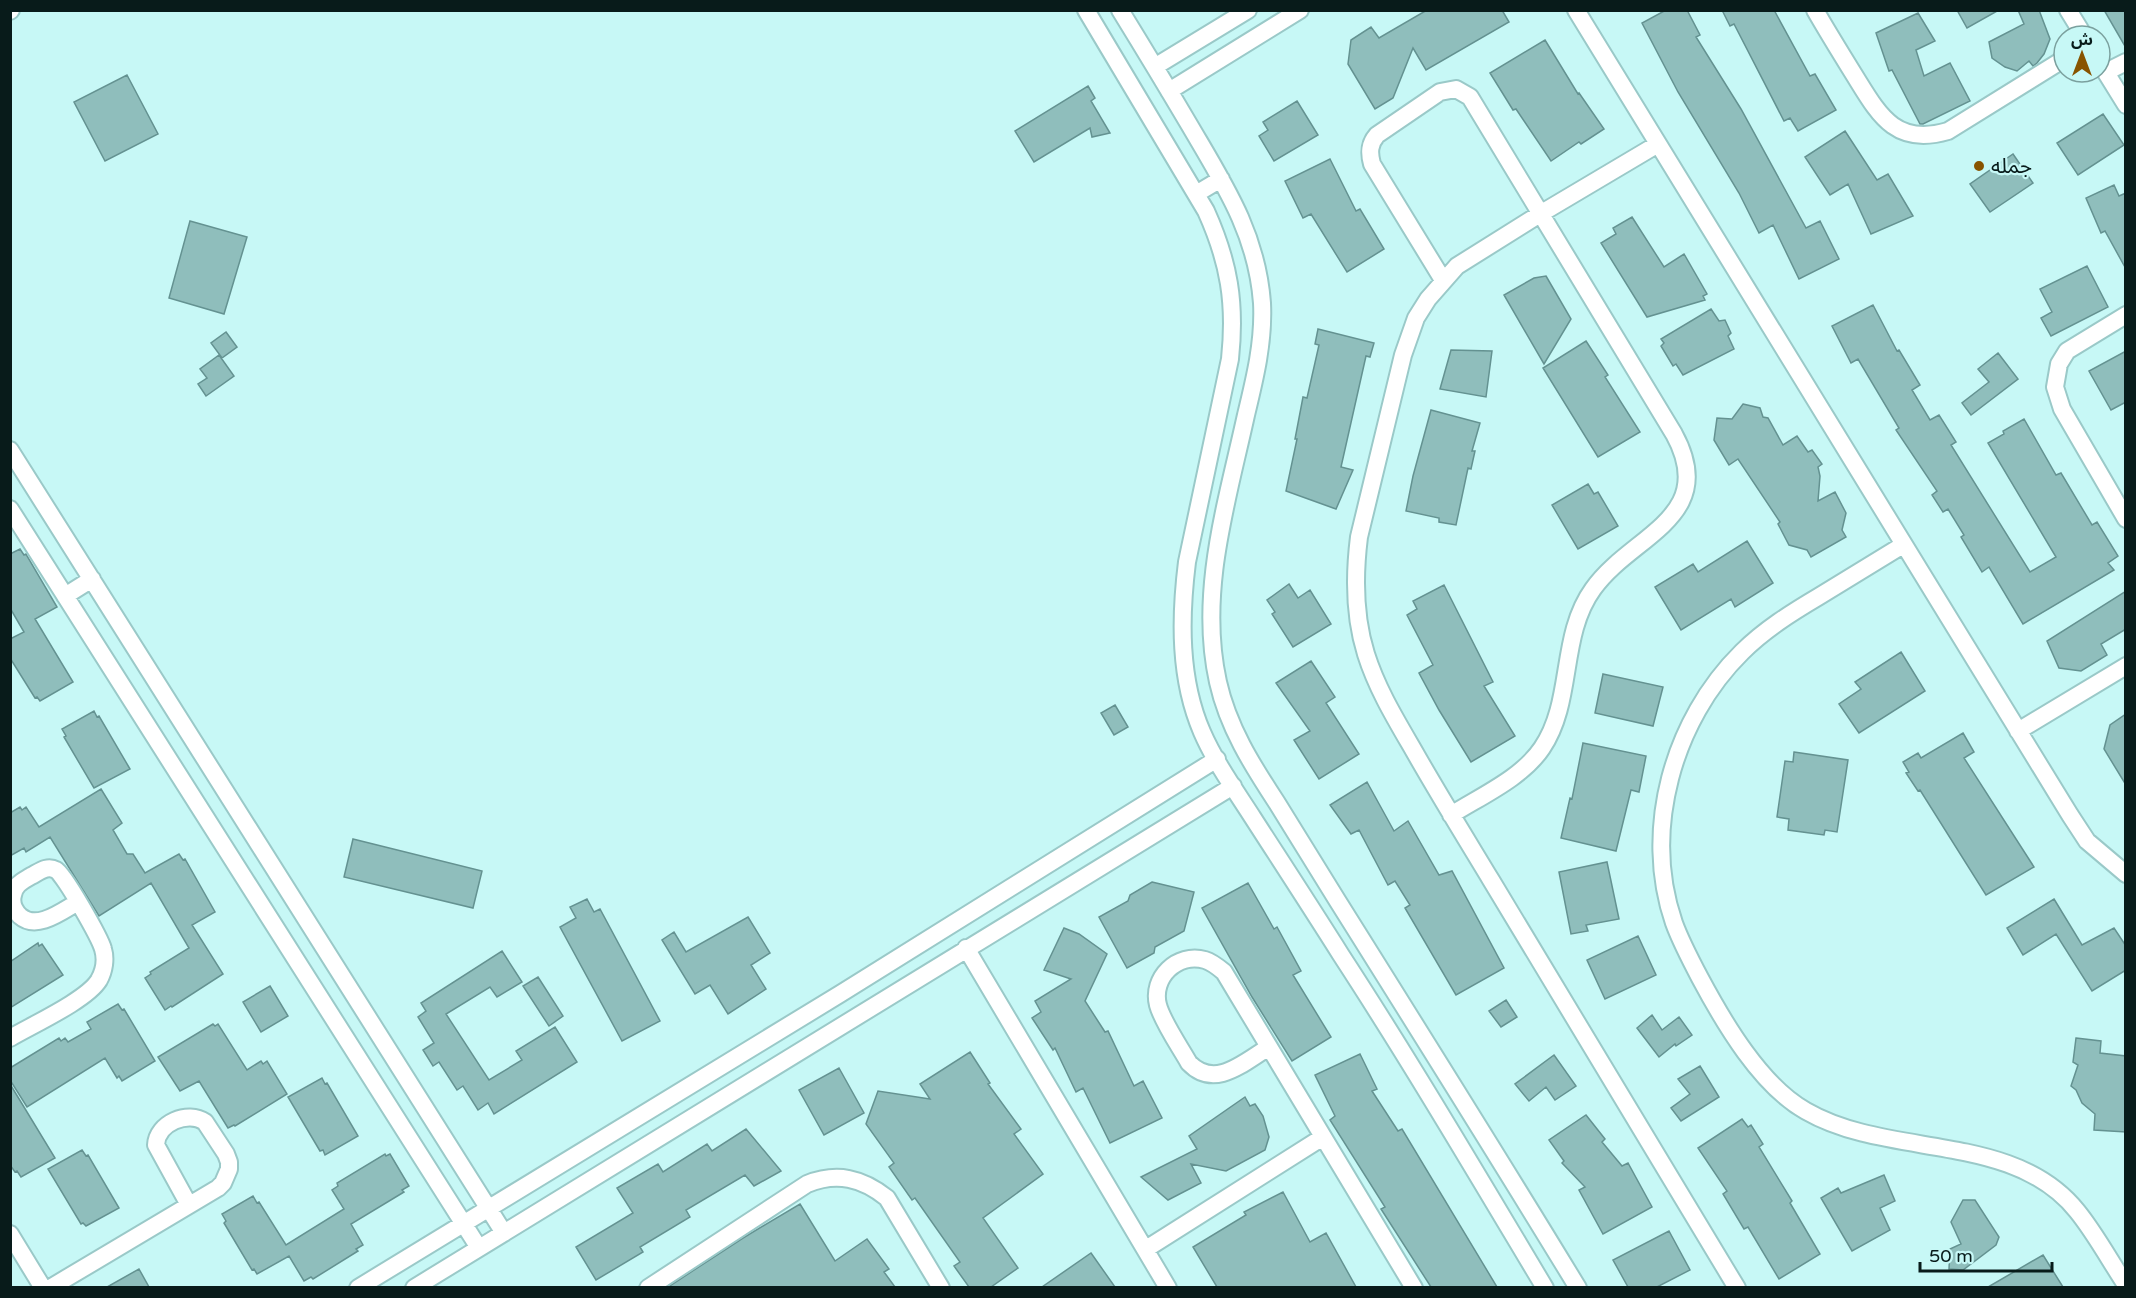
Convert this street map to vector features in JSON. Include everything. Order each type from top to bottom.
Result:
[{"type":"street","points":[[1086,10],[1196,194],[1218,239],[1227,268],[1233,318],[1230,359],[1187,562],[1183,596],[1182,631],[1185,665],[1191,699],[1202,732],[1233,786],[1385,1023],[1545,1287]]},
{"type":"street","points":[[1120,10],[1156,66],[1221,178],[1243,222],[1259,277],[1262,305],[1259,360],[1213,576],[1212,635],[1217,681],[1227,716],[1242,747],[1578,1287]]},
{"type":"street","points":[[1156,66],[1248,10]]},
{"type":"street","points":[[1169,91],[1300,10]]},
{"type":"street","points":[[1815,10],[1878,114],[1899,129],[1911,134],[1936,135],[1948,131],[2052,66]]},
{"type":"street","points":[[2068,10],[2077,24]]},
{"type":"street","points":[[1577,11],[1903,545],[2087,841],[2126,874]]},
{"type":"street","points":[[2112,82],[2126,105]]},
{"type":"street","points":[[1443,280],[1372,164],[1370,149],[1371,141],[1377,135],[1440,92],[1456,89],[1470,97],[1684,452],[1687,467],[1687,483],[1676,512],[1665,524],[1605,574],[1583,605],[1576,623],[1553,729],[1542,749],[1527,766],[1451,814]]},
{"type":"street","points":[[1658,144],[1457,266],[1428,299],[1416,318],[1403,355],[1359,537],[1355,564],[1355,594],[1366,654],[1376,682],[1451,814],[1737,1287]]},
{"type":"street","points":[[1196,194],[1221,178]]},
{"type":"street","points":[[2126,315],[2067,351],[2057,371],[2055,387],[2062,409],[2126,519]]},
{"type":"street","points":[[10,450],[504,1233]]},
{"type":"street","points":[[10,509],[479,1248]]},
{"type":"street","points":[[1903,545],[1766,631],[1734,660],[1699,706],[1683,738],[1672,771],[1665,805],[1662,844],[1665,883],[1674,922],[1687,954],[1730,1028],[1777,1089],[1804,1110],[1836,1126],[1869,1136],[1983,1156],[2018,1167],[2050,1185],[2076,1209],[2126,1285]]},
{"type":"street","points":[[65,596],[92,579]]},
{"type":"street","points":[[2018,731],[2126,666]]},
{"type":"street","points":[[358,1287],[840,994],[1217,759]]},
{"type":"street","points":[[414,1287],[1233,786]]},
{"type":"street","points":[[10,1038],[86,994],[99,979],[104,960],[103,949],[78,902]]},
{"type":"street","points":[[1334,944],[1356,930]]},
{"type":"street","points":[[966,948],[1168,1287]]},
{"type":"street","points":[[1269,1047],[1225,1074],[1209,1075],[1194,1069],[1158,1007],[1158,984],[1164,974],[1172,965],[1193,958],[1215,964],[1224,972],[1414,1287]]},
{"type":"street","points":[[50,1287],[218,1188],[223,1183],[229,1169],[226,1154],[205,1122],[200,1118],[188,1116],[164,1128],[156,1139],[156,1145],[189,1205]]},
{"type":"street","points":[[1146,1249],[1323,1137]]},
{"type":"street","points":[[648,1287],[807,1184],[832,1177],[861,1181],[875,1188],[887,1198],[941,1287]]},
{"type":"street","points":[[10,1234],[43,1287]]},
{"type":"building","points":[[1427,10],[1502,10],[1509,22],[1426,70],[1413,48],[1393,98],[1375,109],[1348,64],[1351,40],[1371,27],[1379,38]]},
{"type":"building","points":[[1666,10],[1687,10],[1700,35],[1696,37],[1741,109],[1806,228],[1820,221],[1839,259],[1799,279],[1773,225],[1759,233],[1739,193],[1678,92],[1642,23]]},
{"type":"building","points":[[1722,10],[1774,10],[1810,76],[1815,74],[1836,110],[1798,131],[1790,118],[1784,121],[1734,24],[1730,26]]},
{"type":"building","points":[[1957,10],[1999,10],[1967,28]]},
{"type":"building","points":[[2018,10],[2039,10],[2050,39],[2044,54],[2037,63],[2033,66],[2029,61],[2017,71],[2005,67],[1992,58],[1989,42],[2024,24]]},
{"type":"building","points":[[2104,10],[2126,10],[2126,48]]},
{"type":"building","points":[[1918,13],[1935,41],[1916,50],[1924,76],[1950,63],[1970,101],[1923,124],[1920,124],[1892,70],[1889,71],[1876,33]]},
{"type":"building","points":[[1545,40],[1578,94],[1604,129],[1551,161],[1516,109],[1513,110],[1490,73]]},
{"type":"building","points":[[127,75],[158,134],[105,161],[74,102]]},
{"type":"building","points":[[1088,86],[1095,98],[1091,101],[1110,133],[1092,137],[1090,128],[1034,162],[1015,131]]},
{"type":"building","points":[[1297,101],[1318,135],[1274,161],[1259,136],[1268,130],[1263,122]]},
{"type":"building","points":[[2103,114],[2124,145],[2078,175],[2057,143]]},
{"type":"building","points":[[1845,131],[1877,180],[1888,174],[1913,216],[1871,234],[1848,184],[1830,195],[1805,157]]},
{"type":"building","points":[[2013,154],[2033,183],[1990,212],[1970,184]]},
{"type":"building","points":[[1330,159],[1356,211],[1360,209],[1384,249],[1347,272],[1311,214],[1303,218],[1285,181]]},
{"type":"building","points":[[2114,185],[2119,196],[2126,193],[2126,269],[2105,231],[2101,233],[2086,198]]},
{"type":"building","points":[[1632,217],[1664,267],[1684,254],[1707,294],[1703,296],[1705,300],[1647,317],[1601,243],[1616,234],[1613,228]]},
{"type":"building","points":[[190,221],[247,237],[224,314],[169,298]]},
{"type":"building","points":[[2087,266],[2108,307],[2051,336],[2041,318],[2052,312],[2040,289]]},
{"type":"building","points":[[1546,276],[1571,319],[1544,364],[1504,295],[1534,278]]},
{"type":"building","points":[[1873,305],[1897,351],[1899,350],[1920,385],[1912,390],[1930,420],[1939,415],[1956,442],[1951,445],[2030,572],[2056,557],[1988,443],[2024,419],[2056,475],[2061,473],[2092,525],[2097,522],[2118,556],[2108,563],[2114,570],[2023,624],[1989,567],[1982,572],[1961,537],[1964,535],[1948,509],[1943,512],[1932,495],[1937,491],[1896,430],[1899,428],[1858,359],[1851,363],[1832,326]]},
{"type":"building","points":[[1711,309],[1719,321],[1725,320],[1731,333],[1728,336],[1734,349],[1683,375],[1676,364],[1673,366],[1661,346],[1664,343],[1661,339]]},
{"type":"building","points":[[1318,329],[1374,343],[1370,357],[1366,356],[1341,467],[1353,470],[1336,509],[1286,491],[1303,397],[1307,398],[1319,345],[1315,344]]},
{"type":"building","points":[[226,332],[237,347],[222,358],[211,343]]},
{"type":"building","points":[[1586,341],[1608,375],[1605,377],[1640,432],[1598,457],[1543,368]]},
{"type":"building","points":[[1451,350],[1492,351],[1486,397],[1440,389]]},
{"type":"building","points":[[2126,351],[2126,402],[2111,410],[2089,371]]},
{"type":"building","points":[[1998,353],[2018,379],[1971,415],[1962,403],[1989,382],[1978,369]]},
{"type":"building","points":[[219,355],[234,376],[206,396],[198,384],[207,378],[200,369]]},
{"type":"building","points":[[1743,404],[1760,408],[1763,417],[1768,418],[1783,445],[1797,436],[1808,452],[1812,450],[1822,464],[1818,467],[1820,476],[1818,501],[1835,492],[1846,513],[1842,530],[1846,537],[1811,557],[1807,550],[1789,545],[1778,524],[1780,522],[1738,459],[1729,465],[1714,440],[1717,418],[1732,419]]},
{"type":"building","points":[[1431,410],[1480,423],[1456,525],[1439,522],[1439,518],[1406,511]]},
{"type":"building","points":[[1588,484],[1594,494],[1598,492],[1618,526],[1578,549],[1552,505]]},
{"type":"building","points":[[1747,541],[1773,583],[1735,607],[1731,599],[1681,630],[1655,587],[1693,564],[1698,572]]},
{"type":"building","points":[[20,549],[24,555],[26,554],[57,607],[35,619],[73,682],[40,701],[37,697],[35,698],[10,658],[10,639],[24,632],[10,608],[10,554]]},
{"type":"building","points":[[1289,584],[1298,598],[1310,590],[1331,624],[1293,647],[1272,614],[1275,612],[1267,600]]},
{"type":"building","points":[[1444,585],[1493,682],[1484,686],[1515,736],[1471,762],[1419,673],[1433,665],[1407,615],[1417,609],[1413,601]]},
{"type":"building","points":[[2126,591],[2126,629],[2101,644],[2107,655],[2081,671],[2059,668],[2047,641]]},
{"type":"building","points":[[1901,652],[1925,691],[1859,733],[1839,704],[1861,689],[1855,682]]},
{"type":"building","points":[[1311,661],[1335,697],[1326,703],[1359,754],[1319,779],[1294,740],[1310,731],[1276,683]]},
{"type":"building","points":[[1603,674],[1663,687],[1653,726],[1595,713]]},
{"type":"building","points":[[1115,705],[1128,727],[1114,735],[1101,713]]},
{"type":"building","points":[[94,711],[130,769],[94,788],[64,737],[66,736],[62,729]]},
{"type":"building","points":[[2126,714],[2126,785],[2104,749],[2110,725]]},
{"type":"building","points":[[1963,733],[1974,752],[1964,758],[2034,867],[1986,895],[1920,790],[1918,791],[1906,773],[1909,772],[1903,762],[1918,753],[1921,758]]},
{"type":"building","points":[[1583,743],[1646,756],[1639,792],[1631,790],[1616,851],[1561,838],[1570,798],[1572,799]]},
{"type":"building","points":[[1794,752],[1848,760],[1837,832],[1825,830],[1824,835],[1788,830],[1789,819],[1777,817],[1785,761],[1793,762]]},
{"type":"building","points":[[1367,782],[1394,831],[1408,821],[1439,875],[1452,871],[1504,968],[1456,995],[1405,908],[1410,905],[1395,881],[1388,885],[1359,830],[1351,834],[1330,805]]},
{"type":"building","points":[[101,789],[122,823],[113,830],[127,854],[133,854],[145,873],[179,854],[183,860],[185,859],[215,912],[192,925],[223,974],[165,1010],[145,978],[151,974],[150,972],[189,948],[151,883],[99,916],[50,837],[26,852],[24,848],[10,856],[10,813],[20,807],[22,810],[26,807],[39,827]]},
{"type":"building","points":[[353,839],[482,871],[473,908],[344,877]]},
{"type":"building","points":[[1607,862],[1619,919],[1586,925],[1588,931],[1571,934],[1559,872]]},
{"type":"building","points":[[1152,882],[1194,892],[1184,931],[1155,947],[1154,953],[1127,968],[1099,917],[1128,901],[1130,895]]},
{"type":"building","points":[[1248,883],[1274,929],[1277,927],[1301,971],[1293,975],[1331,1037],[1292,1061],[1252,997],[1202,908]]},
{"type":"building","points":[[587,899],[594,912],[600,909],[660,1021],[622,1041],[560,927],[576,918],[570,907]]},
{"type":"building","points":[[2054,899],[2082,945],[2114,928],[2126,946],[2126,970],[2092,991],[2056,934],[2023,955],[2007,928]]},
{"type":"building","points":[[748,917],[770,953],[751,965],[766,989],[728,1014],[710,985],[695,994],[662,940],[674,932],[686,952]]},
{"type":"building","points":[[1064,928],[1079,934],[1107,954],[1085,1001],[1105,1032],[1108,1031],[1134,1086],[1143,1081],[1162,1118],[1110,1143],[1083,1088],[1076,1092],[1055,1048],[1053,1050],[1032,1018],[1041,1012],[1035,1001],[1071,979],[1044,970]]},
{"type":"building","points":[[1638,936],[1656,975],[1605,999],[1587,960]]},
{"type":"building","points":[[38,943],[39,946],[42,944],[63,975],[10,1008],[10,962]]},
{"type":"building","points":[[502,951],[522,982],[497,997],[490,987],[446,1014],[489,1080],[522,1060],[516,1051],[555,1027],[577,1062],[494,1114],[488,1103],[478,1110],[463,1086],[457,1090],[439,1062],[433,1066],[423,1050],[434,1043],[418,1017],[426,1011],[421,1003]]},
{"type":"building","points":[[538,977],[563,1016],[549,1026],[523,986]]},
{"type":"building","points":[[270,986],[288,1016],[261,1032],[243,1002]]},
{"type":"building","points":[[1506,1000],[1517,1017],[1501,1027],[1489,1011]]},
{"type":"building","points":[[118,1004],[122,1010],[124,1009],[155,1061],[122,1081],[119,1076],[117,1078],[105,1058],[27,1107],[10,1080],[10,1068],[59,1038],[61,1041],[65,1038],[68,1042],[91,1029],[87,1022]]},
{"type":"building","points":[[1652,1015],[1662,1030],[1679,1017],[1692,1035],[1676,1046],[1675,1044],[1659,1057],[1637,1028]]},
{"type":"building","points":[[213,1024],[215,1026],[218,1024],[247,1070],[261,1061],[263,1064],[267,1061],[287,1094],[228,1128],[199,1081],[180,1091],[158,1057]]},
{"type":"building","points":[[2076,1038],[2101,1041],[2100,1053],[2126,1056],[2126,1132],[2094,1130],[2095,1114],[2082,1103],[2076,1090],[2071,1086],[2078,1065],[2073,1062]]},
{"type":"building","points":[[970,1052],[990,1083],[988,1084],[1021,1129],[1014,1134],[1043,1174],[983,1218],[1018,1268],[991,1287],[969,1287],[954,1266],[960,1262],[915,1198],[912,1200],[889,1167],[894,1163],[866,1124],[878,1091],[930,1099],[920,1084]]},
{"type":"building","points":[[1360,1054],[1377,1089],[1372,1091],[1398,1131],[1402,1129],[1497,1287],[1431,1287],[1381,1209],[1385,1207],[1330,1120],[1335,1116],[1315,1075]]},
{"type":"building","points":[[1554,1055],[1576,1086],[1555,1100],[1546,1087],[1529,1101],[1515,1084]]},
{"type":"building","points":[[1700,1066],[1719,1097],[1681,1121],[1671,1108],[1690,1094],[1678,1079]]},
{"type":"building","points":[[839,1068],[864,1113],[824,1135],[799,1090]]},
{"type":"building","points":[[322,1078],[358,1136],[325,1155],[323,1150],[320,1151],[288,1097]]},
{"type":"building","points":[[10,1084],[55,1158],[21,1177],[10,1165]]},
{"type":"building","points":[[1245,1097],[1250,1106],[1255,1104],[1263,1116],[1269,1137],[1265,1150],[1226,1171],[1191,1164],[1201,1183],[1168,1200],[1141,1177],[1197,1149],[1189,1136]]},
{"type":"building","points":[[1586,1115],[1605,1139],[1602,1142],[1622,1166],[1628,1163],[1652,1207],[1603,1234],[1579,1190],[1585,1187],[1562,1163],[1564,1161],[1549,1140]]},
{"type":"building","points":[[1742,1119],[1748,1127],[1751,1125],[1763,1144],[1759,1147],[1792,1201],[1790,1203],[1820,1254],[1779,1279],[1748,1227],[1744,1229],[1723,1194],[1727,1191],[1698,1148]]},
{"type":"building","points":[[746,1129],[781,1171],[754,1186],[745,1175],[686,1210],[690,1217],[640,1247],[643,1252],[596,1280],[576,1247],[633,1213],[617,1188],[658,1164],[663,1172],[707,1144],[712,1151]]},
{"type":"building","points":[[82,1150],[86,1156],[88,1155],[119,1208],[86,1226],[81,1224],[48,1169]]},
{"type":"building","points":[[385,1154],[386,1156],[390,1154],[409,1186],[402,1190],[404,1192],[351,1224],[363,1245],[356,1249],[358,1251],[313,1279],[311,1277],[304,1281],[289,1256],[257,1274],[254,1269],[252,1270],[224,1223],[226,1221],[222,1214],[253,1196],[286,1245],[344,1209],[332,1190],[338,1186],[337,1183]]},
{"type":"building","points":[[1884,1175],[1895,1201],[1880,1208],[1890,1230],[1852,1251],[1821,1198],[1838,1188],[1841,1193]]},
{"type":"building","points":[[1283,1192],[1310,1242],[1326,1233],[1356,1287],[1217,1287],[1193,1247],[1246,1215],[1244,1212]]},
{"type":"building","points":[[1963,1200],[1975,1200],[1999,1237],[1996,1245],[1963,1270],[1949,1269],[1950,1249],[1961,1244],[1951,1222]]},
{"type":"building","points":[[800,1204],[835,1261],[867,1239],[889,1269],[884,1272],[895,1287],[668,1287],[743,1238]]},
{"type":"building","points":[[1669,1231],[1690,1270],[1657,1287],[1628,1287],[1613,1260]]},
{"type":"building","points":[[1091,1253],[1115,1287],[1042,1287]]},
{"type":"building","points":[[2043,1255],[2063,1287],[1988,1287]]},
{"type":"building","points":[[139,1269],[149,1287],[107,1287]]},
{"type":"place","name":"جمله","points":[[1979,166]]}]
